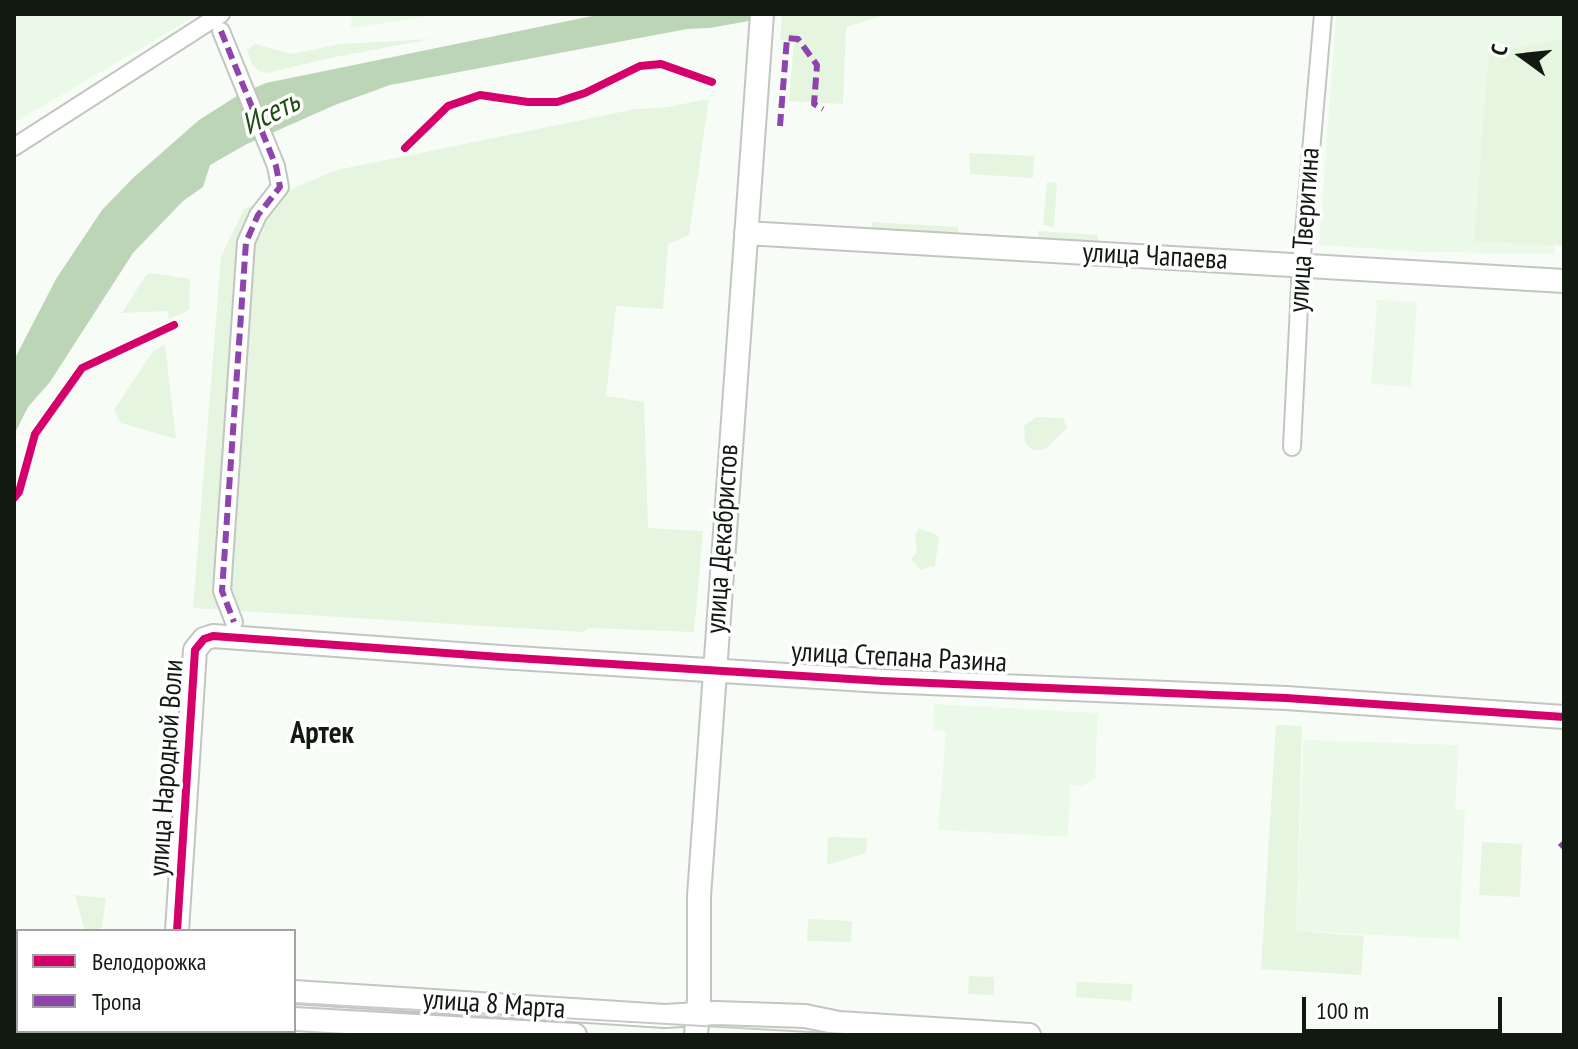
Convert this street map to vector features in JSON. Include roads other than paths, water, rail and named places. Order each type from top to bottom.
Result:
[{"type":"street","name":"улица Декабристов","points":[[697,1024],[699,896],[762,14]]},
{"type":"street","name":"улица Тверитина","points":[[1292,447],[1301,266],[1323,14]]},
{"type":"street","points":[[14,147],[219,21],[276,166],[280,187],[258,215],[246,242],[222,591],[233,630]]},
{"type":"street","name":"улица Чапаева","points":[[746,233],[1564,281]]},
{"type":"street","name":"улица Степана Разина","points":[[233,630],[714,670],[1286,698],[1564,717]]},
{"type":"street","name":"улица Народной Воли","points":[[177,929],[195,650],[204,639],[233,630]]},
{"type":"street","name":"улица 8 Марта","points":[[296,992],[665,1016],[697,1024],[805,1016],[839,1023],[1029,1035]]},
{"type":"street","name":"улица 8 Марта","points":[[296,1019],[575,1035]]},
{"type":"water","name":"Исеть","points":[[602,14],[788,14],[687,29],[390,85],[335,105],[247,144],[210,165],[203,187],[183,201],[133,253],[50,382],[28,407],[14,435],[14,360],[56,279],[102,210],[199,120],[240,94],[266,83]]},
{"type":"tram line","points":[[296,1003],[863,1035]]},
{"type":"district","name":"Артек","points":[[322,734]]}]
